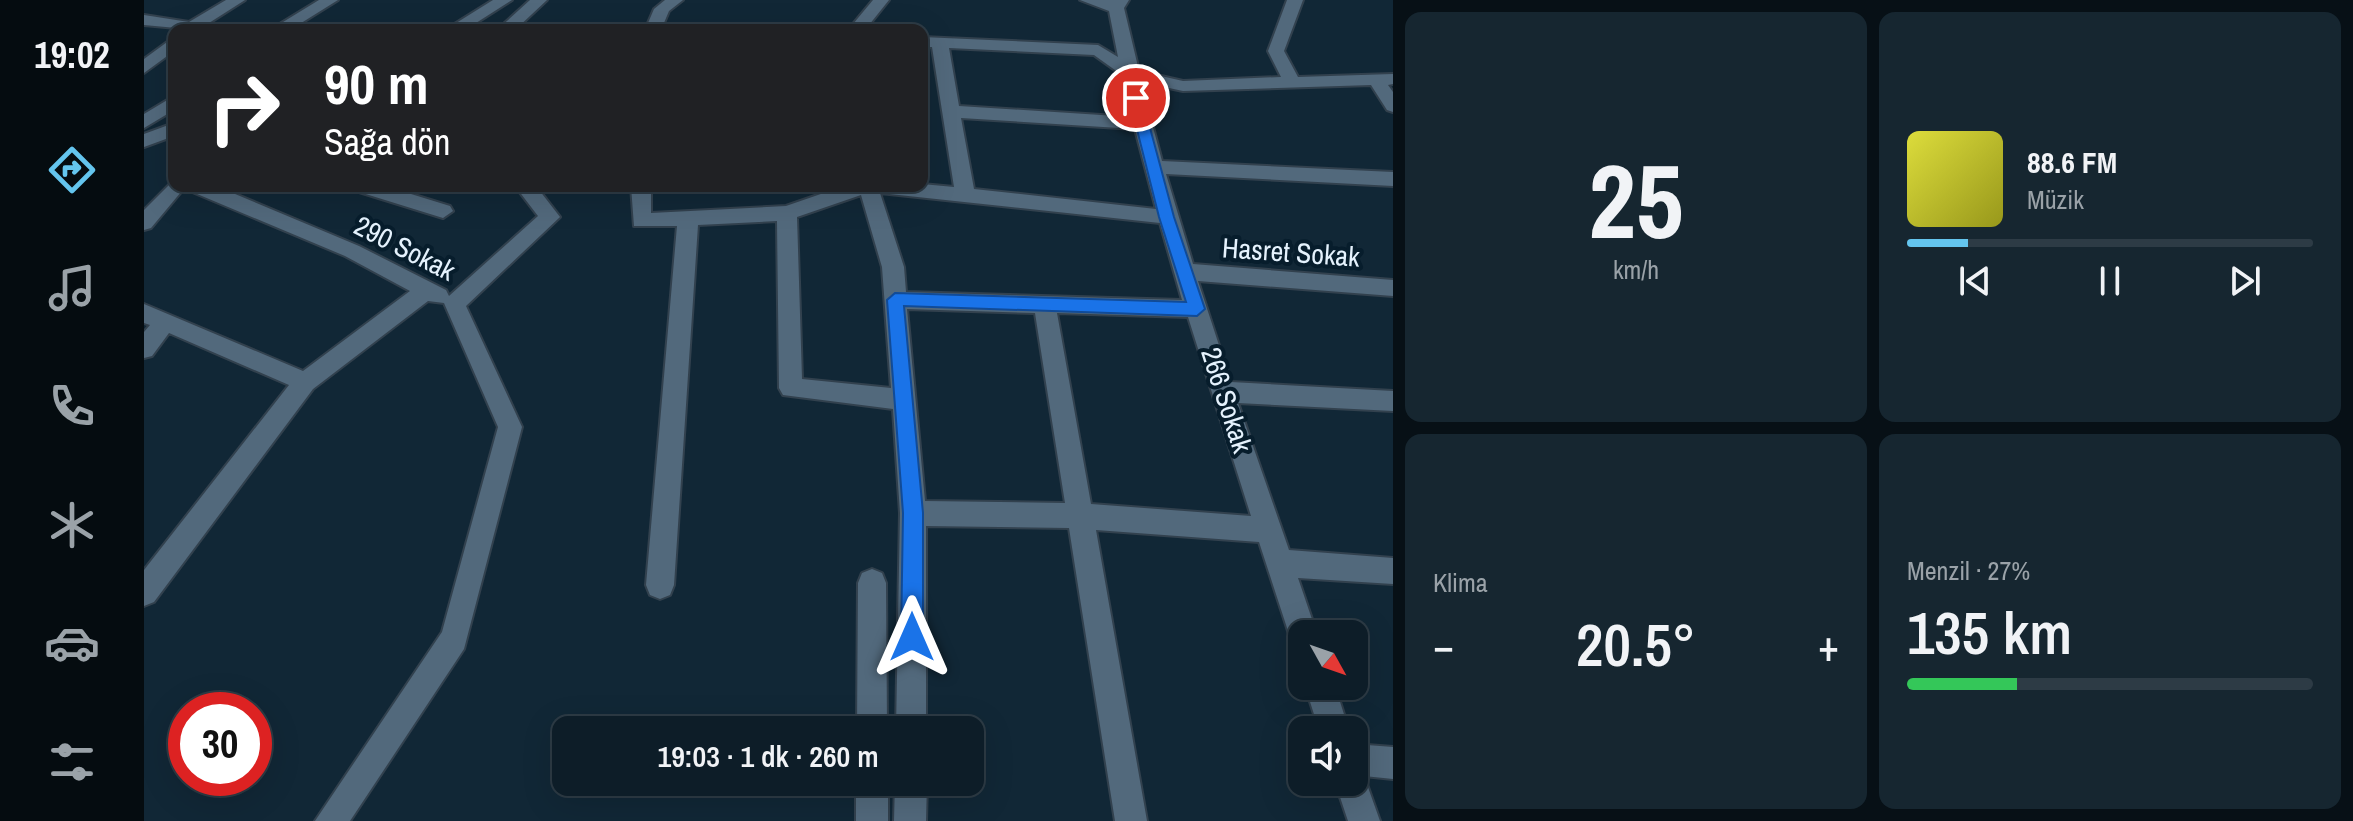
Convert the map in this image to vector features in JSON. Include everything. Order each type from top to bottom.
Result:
[{"type":"street","points":[[196,24],[237,0]]},
{"type":"street","points":[[288,24],[330,0]]},
{"type":"street","points":[[463,24],[504,0]]},
{"type":"street","points":[[512,24],[539,0]]},
{"type":"street","points":[[656,24],[662,9],[675,0]]},
{"type":"street","points":[[1088,0],[1118,4]]},
{"type":"street","points":[[1292,82],[1276,51],[1295,0]]},
{"type":"street","points":[[860,24],[876,1]]},
{"type":"street","name":"266 Sokak","points":[[1118,4],[1129,72],[1167,217],[1298,620]]},
{"type":"street","points":[[144,20],[168,24]]},
{"type":"street","points":[[965,193],[951,111],[931,43],[1098,50],[1129,72],[1183,86],[1384,79],[1393,106]]},
{"type":"street","points":[[144,68],[168,47]]},
{"type":"street","points":[[144,122],[168,106]]},
{"type":"street","points":[[951,111],[1142,124]]},
{"type":"street","points":[[144,141],[168,131]]},
{"type":"street","points":[[1154,167],[1393,179]]},
{"type":"street","points":[[928,190],[1167,217]]},
{"type":"street","points":[[144,223],[171,192]]},
{"type":"street","name":"290 Sokak","points":[[211,192],[352,251],[454,304]]},
{"type":"street","points":[[382,192],[443,211]]},
{"type":"street","points":[[331,821],[454,639],[510,427],[454,304],[550,217],[530,192]]},
{"type":"street","points":[[641,192],[641,221],[787,213],[848,192]]},
{"type":"street","points":[[868,192],[893,267],[904,400],[913,513],[911,716]]},
{"type":"street","points":[[787,213],[791,388],[904,400]]},
{"type":"street","points":[[660,585],[688,219]]},
{"type":"street","name":"Hasret Sokak","points":[[1185,272],[1393,288]]},
{"type":"street","points":[[144,592],[305,382],[427,290]]},
{"type":"street","points":[[895,300],[1197,309]]},
{"type":"street","points":[[1045,305],[1131,821]]},
{"type":"street","points":[[144,349],[155,318],[305,382]]},
{"type":"street","points":[[1224,392],[1393,401]]},
{"type":"street","points":[[913,513],[1080,516],[1269,530]]},
{"type":"street","points":[[1280,563],[1393,571]]},
{"type":"street","points":[[872,583],[872,716]]},
{"type":"street","points":[[1368,761],[1393,763]]},
{"type":"street","points":[[872,796],[872,821]]},
{"type":"street","points":[[910,821],[911,796]]},
{"type":"street","points":[[1356,796],[1364,821]]},
{"type":"route","points":[[912,637],[913,513],[895,300],[1197,309],[1167,217],[1136,98]]}]
